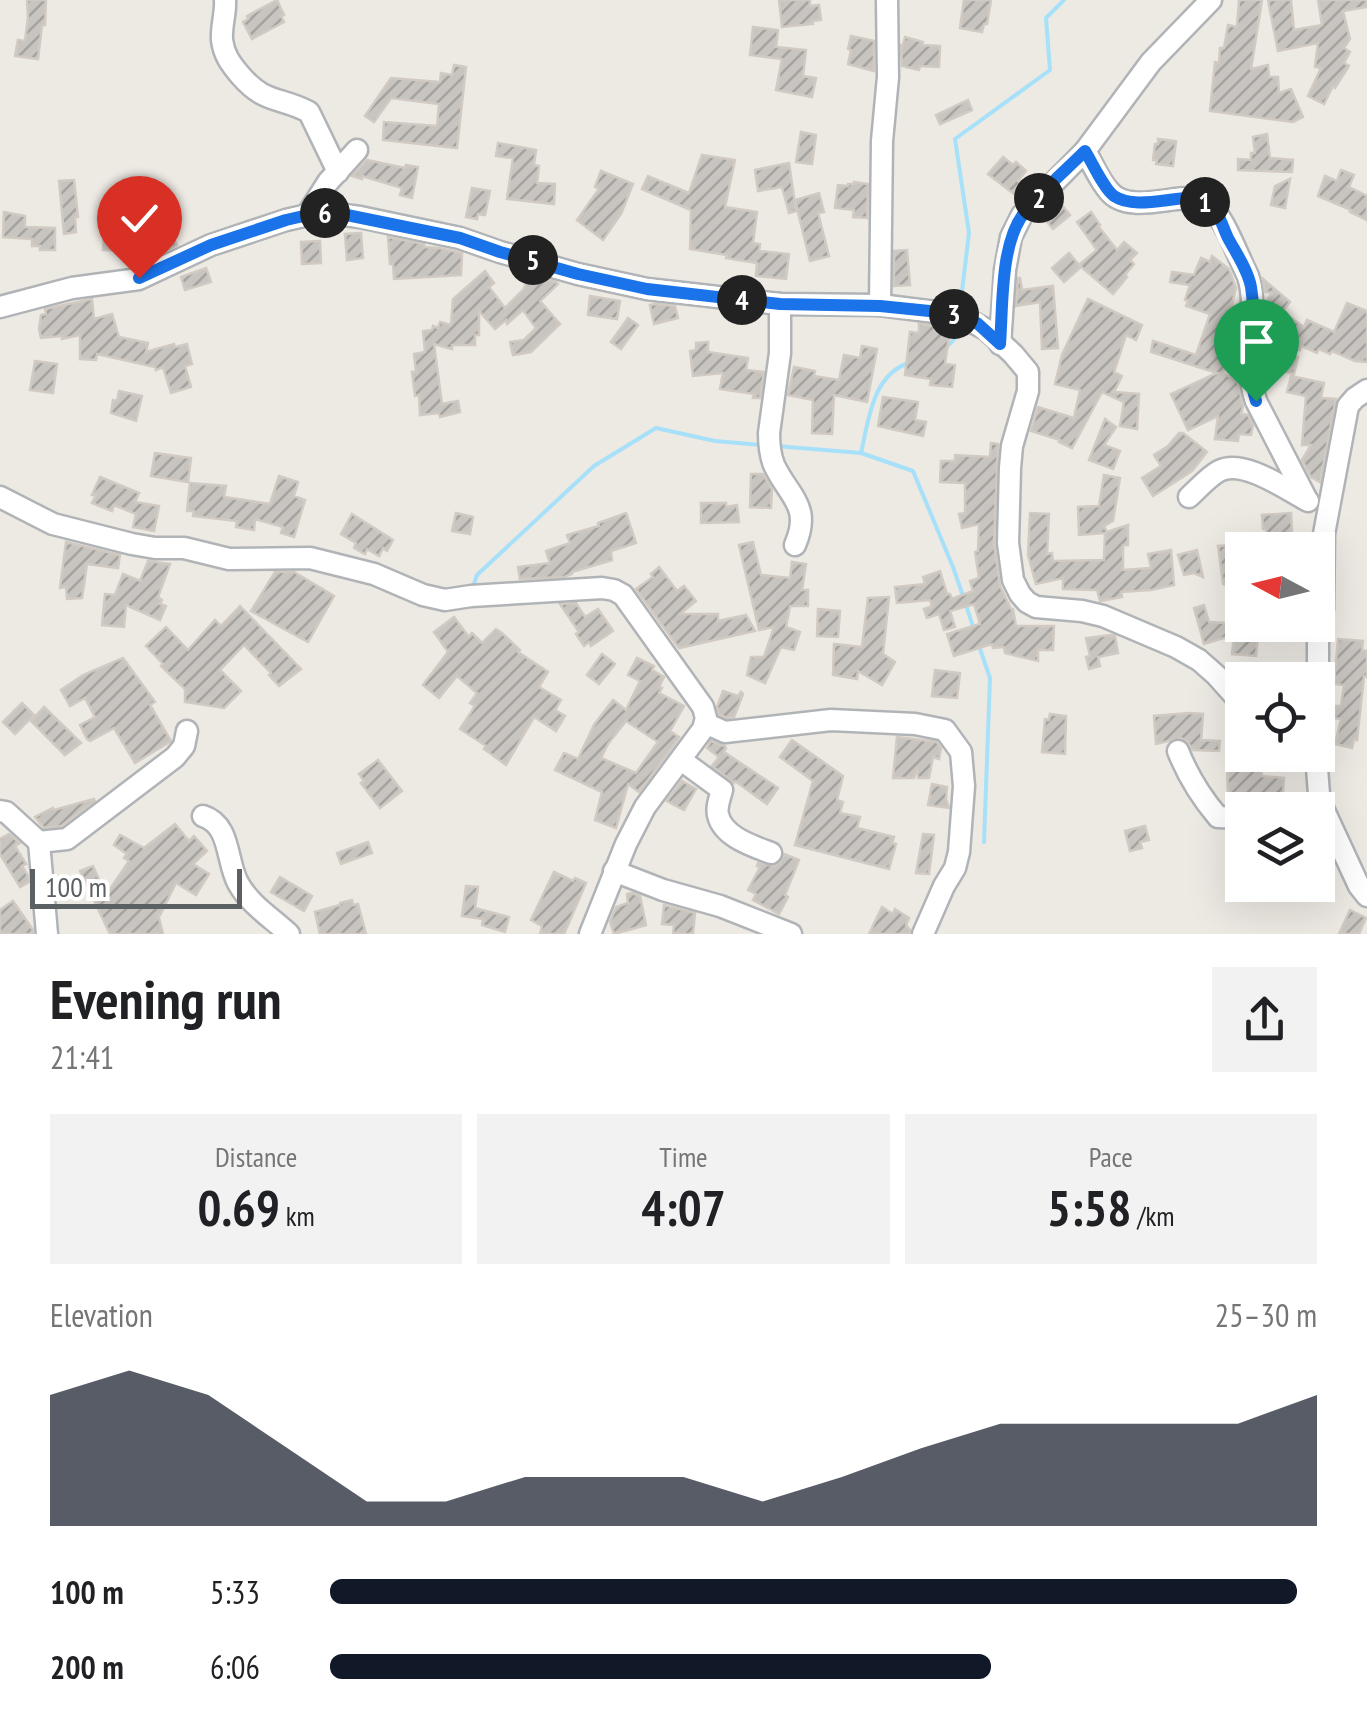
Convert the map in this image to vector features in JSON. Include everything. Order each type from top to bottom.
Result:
[{"type":"street","points":[[225,0],[222,44],[228,62],[258,93],[309,112],[338,172]]},
{"type":"street","points":[[880,306],[887,0]]},
{"type":"street","points":[[1000,344],[1005,270],[1011,237],[1022,215],[1085,151],[1152,62],[1211,0]]},
{"type":"street","points":[[307,214],[328,182],[357,150]]},
{"type":"street","points":[[1085,151],[1110,194],[1124,200],[1155,203],[1197,197],[1210,204],[1252,289],[1250,384],[1307,500]]},
{"type":"street","points":[[0,307],[72,288],[139,278],[211,245],[307,214],[342,214],[460,238],[619,284],[780,304],[880,306],[959,314],[977,323],[1028,372],[1030,382],[1012,446],[1010,468],[1008,544],[1013,580],[1020,594],[1036,606],[1103,616],[1176,647],[1208,668],[1225,686]]},
{"type":"street","points":[[780,304],[780,353],[769,434],[774,464],[801,517],[795,545]]},
{"type":"street","points":[[1318,662],[1328,511],[1348,406],[1367,390]]},
{"type":"street","points":[[1188,497],[1218,472],[1229,468],[1258,474],[1328,511]]},
{"type":"street","points":[[0,497],[52,524],[132,544],[184,548],[229,560],[310,558],[374,574],[445,600],[578,589],[614,590],[623,595],[706,718],[704,729],[646,807],[614,871],[590,934]]},
{"type":"street","points":[[705,723],[726,732],[831,720],[914,724],[945,730],[961,752],[964,786],[959,852],[956,868],[923,934]]},
{"type":"street","points":[[39,842],[67,840],[166,766],[184,746],[187,731]]},
{"type":"street","points":[[1178,751],[1202,800],[1218,817],[1225,817]]},
{"type":"street","points":[[681,760],[722,790],[717,809],[723,826],[746,843],[772,853]]},
{"type":"street","points":[[0,810],[39,842],[48,934]]},
{"type":"street","points":[[204,816],[215,820],[222,832],[241,889],[289,934]]},
{"type":"street","points":[[1335,842],[1367,896]]},
{"type":"street","points":[[614,871],[791,934]]},
{"type":"building","points":[[27,0],[46,0],[38,59],[15,56],[18,40],[25,41]]},
{"type":"building","points":[[277,0],[284,22],[252,39],[243,22]]},
{"type":"building","points":[[779,0],[810,0],[810,6],[819,5],[821,20],[782,27]]},
{"type":"building","points":[[964,0],[991,0],[982,32],[960,28]]},
{"type":"building","points":[[1239,0],[1262,0],[1251,69],[1268,65],[1269,77],[1278,77],[1279,93],[1291,89],[1303,117],[1293,122],[1210,111],[1215,62],[1219,63],[1228,25],[1237,27]]},
{"type":"building","points":[[1268,0],[1291,0],[1294,30],[1322,25],[1318,0],[1367,0],[1367,7],[1343,11],[1350,39],[1344,48],[1350,52],[1344,63],[1349,66],[1324,104],[1308,96],[1321,68],[1315,67],[1318,43],[1278,51]]},
{"type":"building","points":[[753,27],[778,30],[776,47],[806,50],[803,76],[816,78],[812,97],[776,90],[782,59],[750,55]]},
{"type":"building","points":[[851,36],[874,41],[874,71],[848,64]]},
{"type":"building","points":[[905,37],[923,42],[922,45],[940,46],[939,67],[920,66],[919,70],[902,66],[901,45]]},
{"type":"building","points":[[454,65],[466,67],[457,148],[383,140],[384,122],[437,126],[439,104],[391,98],[374,122],[365,116],[391,78],[440,82],[441,73],[452,75]]},
{"type":"building","points":[[968,100],[972,110],[940,124],[936,115]]},
{"type":"building","points":[[801,132],[816,135],[812,164],[796,162]]},
{"type":"building","points":[[1267,134],[1270,158],[1293,160],[1292,172],[1238,170],[1238,159],[1251,160],[1251,153],[1255,153],[1253,137]]},
{"type":"building","points":[[1158,139],[1176,141],[1173,166],[1153,160]]},
{"type":"building","points":[[498,143],[536,150],[537,183],[555,184],[554,204],[507,199],[513,158],[496,156]]},
{"type":"building","points":[[702,155],[735,160],[725,207],[757,212],[753,243],[760,244],[759,251],[789,254],[786,279],[756,276],[757,263],[690,249],[691,210],[642,189],[648,176],[689,193]]},
{"type":"building","points":[[1003,157],[1026,171],[1014,194],[988,174]]},
{"type":"building","points":[[367,160],[418,167],[412,198],[400,195],[402,188],[352,176]]},
{"type":"building","points":[[789,163],[796,211],[789,213],[782,187],[758,191],[755,170]]},
{"type":"building","points":[[1341,170],[1354,175],[1349,187],[1367,196],[1367,220],[1318,196],[1325,176],[1337,181]]},
{"type":"building","points":[[601,171],[633,184],[621,214],[603,240],[577,220],[599,189],[595,187]]},
{"type":"building","points":[[1290,179],[1285,208],[1271,205],[1275,186]]},
{"type":"building","points":[[74,180],[76,232],[64,234],[59,181]]},
{"type":"building","points":[[868,184],[867,218],[853,217],[854,210],[835,208],[838,185]]},
{"type":"building","points":[[472,188],[490,191],[485,215],[478,214],[477,219],[466,217]]},
{"type":"building","points":[[819,193],[824,212],[818,213],[829,256],[810,261],[795,200]]},
{"type":"building","points":[[1057,199],[1070,215],[1053,229],[1041,215]]},
{"type":"building","points":[[159,209],[177,245],[161,254],[142,218]]},
{"type":"building","points":[[4,212],[25,216],[25,227],[55,228],[55,250],[40,250],[40,246],[32,246],[32,239],[3,237]]},
{"type":"building","points":[[1091,212],[1117,250],[1124,242],[1137,253],[1130,260],[1134,264],[1127,277],[1113,294],[1079,265],[1097,250],[1077,222]]},
{"type":"building","points":[[105,217],[124,217],[124,238],[142,239],[141,251],[103,250]]},
{"type":"building","points":[[361,233],[363,258],[347,260],[345,234]]},
{"type":"building","points":[[388,237],[462,253],[461,275],[394,279]]},
{"type":"building","points":[[320,241],[321,263],[302,264],[301,242]]},
{"type":"building","points":[[907,250],[910,285],[894,286],[894,251]]},
{"type":"building","points":[[1069,253],[1081,267],[1064,282],[1052,268]]},
{"type":"building","points":[[1212,256],[1229,269],[1236,288],[1227,323],[1238,327],[1236,351],[1235,355],[1227,351],[1223,374],[1237,379],[1241,414],[1248,415],[1253,425],[1251,435],[1239,434],[1238,441],[1215,439],[1218,416],[1188,430],[1171,394],[1217,373],[1151,352],[1153,341],[1196,355],[1210,314],[1186,306],[1190,285],[1170,282],[1172,272],[1194,275],[1201,258],[1210,262]]},
{"type":"building","points":[[206,268],[211,282],[185,290],[181,277]]},
{"type":"building","points":[[485,271],[494,283],[489,287],[505,308],[532,275],[556,282],[540,301],[560,324],[531,352],[513,355],[510,342],[524,340],[536,328],[523,310],[495,329],[479,311],[475,345],[452,345],[452,349],[434,344],[442,404],[458,401],[460,412],[440,417],[439,413],[420,415],[412,372],[416,372],[414,354],[425,352],[423,331],[438,328],[440,322],[451,325],[453,299]]},
{"type":"building","points":[[1018,278],[1022,290],[1053,286],[1058,348],[1042,349],[1040,302],[1016,306]]},
{"type":"building","points":[[1263,279],[1290,302],[1282,312],[1304,327],[1307,320],[1334,332],[1347,303],[1367,311],[1367,362],[1332,351],[1330,354],[1319,349],[1317,353],[1301,346],[1300,350],[1265,325],[1271,316],[1266,313],[1266,302],[1272,293],[1265,292]]},
{"type":"building","points":[[590,296],[620,301],[617,319],[588,315]]},
{"type":"building","points":[[92,299],[94,319],[112,314],[119,337],[148,343],[146,352],[187,344],[192,364],[185,366],[191,387],[171,393],[163,367],[156,370],[97,354],[96,360],[80,359],[80,335],[41,338],[39,329],[45,309]]},
{"type":"building","points":[[1088,299],[1142,325],[1136,340],[1126,335],[1114,372],[1122,376],[1114,392],[1139,394],[1137,429],[1120,426],[1124,402],[1102,392],[1072,448],[1031,431],[1038,407],[1074,418],[1080,390],[1055,384],[1062,355]]},
{"type":"building","points":[[650,305],[675,306],[678,318],[654,324]]},
{"type":"building","points":[[628,318],[638,325],[621,349],[611,342]]},
{"type":"building","points":[[919,324],[944,327],[944,335],[949,336],[945,364],[955,365],[952,387],[930,385],[931,379],[905,375],[910,332],[919,333]]},
{"type":"building","points":[[708,342],[708,352],[748,358],[746,370],[764,372],[760,398],[720,389],[723,373],[693,376],[690,351],[696,350],[696,343]]},
{"type":"building","points":[[862,346],[877,349],[867,402],[834,395],[832,434],[812,433],[813,400],[788,395],[794,367],[815,371],[814,376],[839,380],[844,355],[860,358]]},
{"type":"building","points":[[1265,349],[1298,357],[1294,374],[1264,366]]},
{"type":"building","points":[[35,361],[57,364],[53,393],[30,390]]},
{"type":"building","points":[[1291,376],[1324,383],[1321,398],[1336,399],[1320,482],[1311,477],[1302,460],[1311,445],[1302,445],[1306,396],[1287,392]]},
{"type":"building","points":[[119,391],[142,396],[136,421],[111,413]]},
{"type":"building","points":[[883,397],[918,402],[915,420],[926,422],[923,436],[878,426]]},
{"type":"building","points":[[1105,419],[1116,427],[1104,445],[1120,451],[1113,469],[1089,460]]},
{"type":"building","points":[[1179,433],[1207,452],[1192,471],[1153,496],[1142,478],[1161,466],[1154,455]]},
{"type":"building","points":[[991,443],[998,444],[994,543],[1000,586],[1013,609],[1016,626],[1054,626],[1053,650],[1038,650],[1038,661],[1005,653],[1004,647],[993,648],[992,644],[954,656],[947,634],[980,624],[974,604],[950,611],[955,627],[944,630],[939,614],[927,618],[924,609],[932,606],[930,600],[897,603],[895,587],[925,584],[923,577],[940,571],[952,599],[973,591],[970,581],[979,578],[975,552],[979,524],[962,528],[959,514],[965,513],[965,483],[940,482],[941,461],[955,461],[955,455],[990,457]]},
{"type":"building","points":[[155,453],[191,458],[188,482],[151,476]]},
{"type":"building","points":[[751,474],[763,474],[772,489],[771,508],[750,507]]},
{"type":"building","points":[[1104,475],[1120,478],[1113,521],[1104,526],[1107,532],[1128,525],[1123,570],[1151,568],[1148,554],[1171,550],[1174,585],[1121,592],[1122,597],[1100,601],[1097,590],[1063,589],[1063,578],[1036,584],[1028,555],[1030,513],[1049,514],[1047,554],[1052,553],[1053,561],[1104,560],[1105,533],[1079,535],[1078,507],[1099,506]]},
{"type":"building","points":[[279,476],[298,482],[294,496],[305,500],[294,537],[281,533],[283,527],[255,519],[254,530],[236,527],[237,521],[193,516],[194,511],[187,511],[190,483],[226,486],[224,497],[270,504]]},
{"type":"building","points":[[100,477],[139,493],[135,502],[159,506],[154,531],[133,527],[136,514],[114,505],[112,511],[92,503]]},
{"type":"building","points":[[701,503],[737,505],[739,522],[701,523]]},
{"type":"building","points":[[456,513],[473,517],[470,534],[452,531]]},
{"type":"building","points":[[626,513],[636,543],[611,551],[612,560],[564,577],[520,579],[518,567],[550,563],[546,551],[570,543],[567,535]]},
{"type":"building","points":[[1291,513],[1292,532],[1266,532],[1262,515]]},
{"type":"building","points":[[352,514],[393,540],[387,551],[383,548],[379,556],[367,549],[365,554],[354,548],[356,543],[341,534]]},
{"type":"building","points":[[66,542],[120,555],[118,568],[87,564],[82,598],[67,599],[66,587],[60,588]]},
{"type":"building","points":[[753,542],[761,575],[790,578],[792,562],[806,564],[802,590],[808,590],[808,606],[790,606],[786,627],[800,632],[794,650],[781,647],[765,683],[747,675],[751,657],[764,657],[774,627],[759,630],[739,545]]},
{"type":"building","points":[[1225,545],[1225,585],[1223,584],[1218,546]]},
{"type":"building","points":[[1197,550],[1203,577],[1194,573],[1184,575],[1178,555]]},
{"type":"building","points":[[148,561],[170,564],[158,597],[162,600],[160,604],[166,606],[160,620],[126,605],[124,627],[102,625],[105,594],[115,595],[123,574],[140,581]]},
{"type":"building","points":[[659,567],[677,591],[684,586],[696,601],[680,614],[718,614],[718,621],[746,615],[755,631],[679,648],[636,589],[653,577],[651,574]]},
{"type":"building","points":[[275,572],[294,572],[334,596],[308,642],[251,611]]},
{"type":"building","points":[[889,597],[883,654],[895,662],[882,685],[858,671],[857,679],[833,675],[834,644],[862,647],[868,598]]},
{"type":"building","points":[[576,603],[585,617],[598,609],[613,631],[591,646],[589,642],[584,646],[560,604]]},
{"type":"building","points":[[1204,605],[1209,622],[1225,623],[1225,638],[1204,644],[1194,608]]},
{"type":"building","points":[[240,606],[301,669],[279,686],[244,645],[220,670],[241,691],[224,708],[185,702],[185,689],[146,646],[166,627],[188,650],[215,620],[221,626]]},
{"type":"building","points":[[818,609],[840,611],[838,637],[817,636]]},
{"type":"building","points":[[454,617],[469,637],[472,633],[482,643],[496,629],[502,633],[518,652],[548,672],[539,687],[561,700],[555,710],[565,716],[556,731],[534,717],[506,765],[460,729],[475,706],[470,703],[477,693],[457,676],[439,698],[423,685],[448,652],[434,632]]},
{"type":"building","points":[[1115,636],[1118,653],[1098,657],[1100,666],[1089,669],[1086,638]]},
{"type":"building","points":[[1338,639],[1363,641],[1367,677],[1364,676],[1357,740],[1354,739],[1352,748],[1335,744],[1341,719],[1335,718],[1335,712],[1336,706],[1341,706],[1344,685],[1335,684]]},
{"type":"building","points":[[1233,642],[1257,642],[1256,656],[1232,654]]},
{"type":"building","points":[[602,654],[615,664],[599,684],[587,675]]},
{"type":"building","points":[[123,658],[155,702],[150,705],[171,741],[135,763],[114,728],[87,739],[80,725],[95,717],[85,698],[70,706],[61,690],[83,675]]},
{"type":"building","points":[[637,658],[654,666],[652,670],[664,677],[659,693],[684,706],[670,731],[679,737],[670,750],[639,792],[628,784],[616,828],[595,820],[602,792],[555,770],[564,753],[578,759],[594,725],[613,700],[626,710],[640,681],[628,675]],"holes":[[[626,721],[658,742],[636,773],[601,758]]]},
{"type":"building","points":[[935,670],[960,673],[957,698],[932,696]]},
{"type":"building","points":[[723,691],[743,694],[734,717],[719,714],[717,707]]},
{"type":"building","points":[[22,703],[34,715],[15,734],[3,722]]},
{"type":"building","points":[[44,707],[81,743],[65,755],[31,721]]},
{"type":"building","points":[[1050,714],[1066,716],[1065,754],[1042,752],[1045,719],[1049,720]]},
{"type":"building","points":[[1203,714],[1201,740],[1220,741],[1219,751],[1193,750],[1181,738],[1156,744],[1154,716]]},
{"type":"building","points":[[897,737],[937,742],[941,748],[939,759],[933,757],[929,778],[918,778],[917,767],[914,778],[893,778]]},
{"type":"building","points":[[792,740],[843,776],[837,800],[843,802],[840,813],[860,817],[857,828],[894,837],[892,843],[896,844],[889,869],[795,845],[813,781],[780,757]]},
{"type":"building","points":[[711,741],[725,746],[724,752],[778,788],[767,804],[712,766],[719,757],[707,748]]},
{"type":"building","points":[[378,760],[402,791],[380,808],[361,783],[364,781],[359,774]]},
{"type":"building","points":[[1227,772],[1262,772],[1262,776],[1284,778],[1283,792],[1228,792]]},
{"type":"building","points":[[682,781],[696,789],[684,810],[667,801]]},
{"type":"building","points":[[932,784],[947,787],[949,808],[928,805]]},
{"type":"building","points":[[94,799],[61,826],[44,828],[35,817],[53,808]]},
{"type":"building","points":[[175,824],[189,841],[194,836],[207,851],[193,864],[209,874],[196,895],[176,883],[158,914],[163,934],[110,934],[80,871],[93,866],[106,895],[129,861],[124,858],[127,854],[114,845],[120,835],[144,848]]},
{"type":"building","points":[[1145,826],[1149,840],[1140,842],[1142,848],[1130,851],[1125,831]]},
{"type":"building","points":[[9,834],[20,843],[15,846],[26,864],[22,866],[29,882],[20,887],[0,854],[0,839]]},
{"type":"building","points":[[923,834],[934,835],[929,874],[916,873]]},
{"type":"building","points":[[368,842],[372,853],[341,864],[337,853]]},
{"type":"building","points":[[784,854],[799,860],[779,914],[753,900],[756,894],[748,890],[760,867],[758,863],[774,866]]},
{"type":"building","points":[[554,872],[586,883],[564,934],[540,934],[542,926],[531,920]]},
{"type":"building","points":[[280,877],[312,896],[304,911],[271,892]]},
{"type":"building","points":[[466,886],[478,887],[475,908],[509,917],[505,932],[482,925],[483,919],[462,916]]},
{"type":"building","points":[[627,894],[640,896],[646,925],[614,934],[610,922],[616,907],[628,903]]},
{"type":"building","points":[[352,900],[353,905],[358,904],[366,934],[320,934],[315,912]]},
{"type":"building","points":[[13,901],[33,934],[0,934],[0,910]]},
{"type":"building","points":[[664,905],[695,913],[693,934],[673,934],[674,925],[662,924]]},
{"type":"building","points":[[882,907],[893,914],[895,909],[909,918],[909,934],[869,934]]},
{"type":"building","points":[[1350,910],[1366,918],[1359,934],[1339,934]]},
{"type":"waterway","points":[[960,308],[969,233],[955,139],[1050,70],[1046,18],[1064,0]]},
{"type":"waterway","points":[[946,348],[958,335],[959,323]]},
{"type":"waterway","points":[[861,453],[880,387],[888,376],[911,362]]},
{"type":"waterway","points":[[472,590],[477,575],[594,466],[656,428],[715,441],[761,445]]},
{"type":"waterway","points":[[776,446],[861,453],[913,471],[963,596]]},
{"type":"waterway","points":[[966,605],[974,630]]},
{"type":"waterway","points":[[978,643],[990,678],[984,842]]},
{"type":"route","points":[[139,278],[211,245],[321,212],[460,238],[578,274],[647,289],[780,304],[880,306],[959,314],[987,330],[1000,344],[1011,237],[1022,215],[1085,151],[1110,194],[1124,200],[1155,203],[1197,197],[1210,204],[1252,289],[1248,362],[1256,401]]}]
